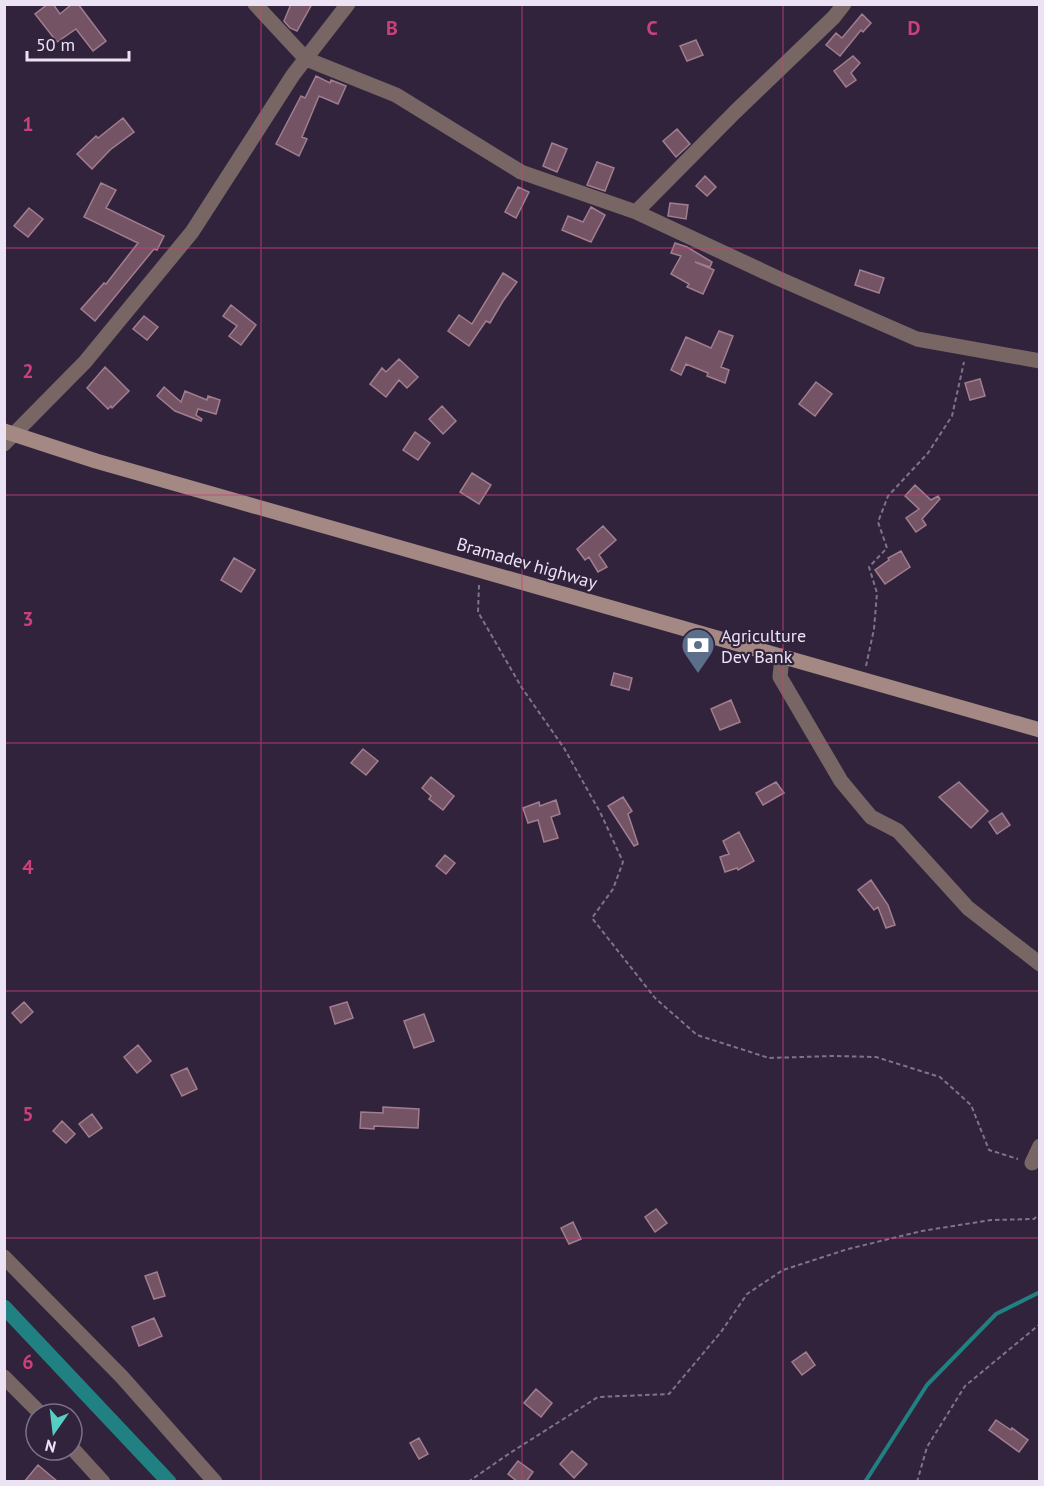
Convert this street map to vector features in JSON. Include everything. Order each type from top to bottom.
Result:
[{"type":"street","points":[[255,4],[306,59],[396,95],[521,172],[636,212],[782,280],[917,339],[1040,361]]},
{"type":"street","points":[[8,436],[85,362],[192,232],[293,75],[348,4]]},
{"type":"street","points":[[636,212],[834,17],[844,4]]},
{"type":"street","name":"Bramadev highway","points":[[8,436],[1040,730]]},
{"type":"street","points":[[782,656],[780,676],[841,781],[870,818],[898,831],[968,908],[1040,964]]},
{"type":"street","points":[[1032,1163],[1040,1146]]},
{"type":"street","points":[[4,1257],[122,1377],[215,1482]]},
{"type":"street","points":[[4,1377],[29,1402]]},
{"type":"street","points":[[84,1461],[103,1482]]},
{"type":"path","points":[[863,679],[874,629],[877,593],[869,567],[887,548],[878,522],[888,496],[928,453],[952,416],[967,348]]},
{"type":"path","points":[[479,570],[478,612],[522,688],[564,748],[601,814],[623,862],[613,890],[592,918],[655,998],[697,1035],[769,1058],[876,1057],[940,1077],[970,1105],[989,1150],[1032,1163]]},
{"type":"path","points":[[468,1482],[598,1397],[669,1394],[721,1332],[747,1294],[783,1270],[848,1249],[922,1231],[991,1220],[1034,1219],[1040,1213]]},
{"type":"path","points":[[917,1481],[927,1447],[965,1386],[1040,1324]]},
{"type":"building","points":[[48,4],[53,4],[60,14],[72,4],[78,4],[106,41],[93,51],[76,29],[57,42],[35,14]]},
{"type":"building","points":[[291,4],[312,4],[297,31],[290,28],[284,21]]},
{"type":"building","points":[[862,14],[871,23],[863,32],[861,30],[840,56],[826,45],[836,33],[842,38]]},
{"type":"building","points":[[696,40],[703,55],[687,61],[680,46]]},
{"type":"building","points":[[853,56],[860,63],[851,73],[856,80],[846,87],[834,71]]},
{"type":"building","points":[[316,76],[330,83],[331,80],[346,86],[338,104],[319,96],[302,137],[307,139],[299,156],[276,144],[301,96],[305,98]]},
{"type":"building","points":[[123,118],[134,132],[110,150],[92,169],[77,154],[96,136],[98,138]]},
{"type":"building","points":[[677,129],[690,144],[676,157],[663,141]]},
{"type":"building","points":[[552,143],[567,149],[557,172],[543,166]]},
{"type":"building","points":[[597,162],[614,168],[605,191],[587,185]]},
{"type":"building","points":[[705,176],[716,187],[707,196],[696,186]]},
{"type":"building","points":[[101,183],[116,190],[106,208],[164,236],[157,250],[154,249],[95,321],[81,309],[104,283],[106,284],[138,243],[84,217]]},
{"type":"building","points":[[518,187],[529,192],[516,218],[505,212]]},
{"type":"building","points":[[670,203],[688,205],[686,219],[668,216]]},
{"type":"building","points":[[591,207],[605,215],[591,242],[562,230],[568,216],[583,222]]},
{"type":"building","points":[[29,208],[43,219],[28,237],[14,226]]},
{"type":"building","points":[[675,243],[687,247],[712,262],[710,267],[695,262],[714,270],[703,294],[687,287],[689,284],[671,274],[681,256],[671,253]]},
{"type":"building","points":[[860,270],[884,278],[879,293],[855,285]]},
{"type":"building","points":[[503,273],[517,282],[490,323],[486,321],[469,346],[448,331],[459,315],[472,324]]},
{"type":"building","points":[[231,305],[256,325],[241,345],[229,336],[237,326],[223,316]]},
{"type":"building","points":[[144,316],[158,327],[147,340],[133,329]]},
{"type":"building","points":[[719,331],[733,336],[721,367],[729,370],[725,383],[686,364],[681,375],[671,370],[686,337],[711,348]]},
{"type":"building","points":[[399,359],[418,377],[407,388],[399,380],[386,397],[370,384],[382,368],[386,372]]},
{"type":"building","points":[[105,367],[129,391],[112,408],[111,406],[108,409],[87,388]]},
{"type":"building","points":[[980,379],[985,396],[970,400],[965,383]]},
{"type":"building","points":[[816,382],[832,394],[815,416],[799,404]]},
{"type":"building","points":[[164,387],[181,402],[185,391],[207,400],[208,396],[220,400],[216,414],[198,409],[196,415],[202,419],[201,421],[175,411],[157,396]]},
{"type":"building","points":[[442,406],[456,421],[443,434],[429,419]]},
{"type":"building","points":[[415,432],[430,443],[418,460],[403,450]]},
{"type":"building","points":[[472,473],[491,485],[479,504],[460,492]]},
{"type":"building","points":[[915,485],[931,500],[938,496],[940,499],[922,519],[926,525],[916,532],[906,518],[919,509],[905,496]]},
{"type":"building","points":[[603,526],[616,540],[599,555],[607,567],[598,572],[589,557],[585,560],[577,549]]},
{"type":"building","points":[[901,551],[910,567],[885,584],[875,570],[889,560],[888,558]]},
{"type":"building","points":[[234,558],[255,570],[241,592],[221,580]]},
{"type":"building","points":[[614,673],[632,678],[629,690],[611,685]]},
{"type":"building","points":[[731,700],[740,722],[720,730],[711,709]]},
{"type":"building","points":[[363,749],[378,761],[366,775],[351,763]]},
{"type":"building","points":[[431,777],[454,796],[443,810],[429,799],[431,796],[422,788]]},
{"type":"building","points":[[776,782],[784,793],[763,805],[756,793]]},
{"type":"building","points":[[959,782],[988,811],[971,828],[939,797]]},
{"type":"building","points":[[623,797],[632,811],[628,814],[638,844],[634,846],[608,806]]},
{"type":"building","points":[[556,800],[560,814],[551,817],[558,838],[544,842],[538,820],[528,823],[523,808],[539,802],[540,806]]},
{"type":"building","points":[[1002,813],[1010,825],[997,834],[989,822]]},
{"type":"building","points":[[739,832],[754,861],[738,870],[737,868],[725,872],[720,857],[729,854],[723,841]]},
{"type":"building","points":[[445,855],[455,863],[446,874],[436,866]]},
{"type":"building","points":[[871,880],[888,905],[895,925],[886,928],[878,907],[874,910],[858,890]]},
{"type":"building","points":[[24,1002],[33,1012],[21,1023],[12,1013]]},
{"type":"building","points":[[347,1002],[353,1018],[335,1024],[330,1007]]},
{"type":"building","points":[[424,1014],[434,1041],[414,1048],[404,1021]]},
{"type":"building","points":[[138,1045],[151,1061],[137,1073],[124,1057]]},
{"type":"building","points":[[187,1068],[197,1089],[182,1096],[171,1075]]},
{"type":"building","points":[[383,1107],[419,1109],[418,1128],[374,1126],[374,1129],[360,1128],[361,1112],[383,1113]]},
{"type":"building","points":[[92,1114],[102,1128],[89,1137],[79,1124]]},
{"type":"building","points":[[62,1121],[75,1134],[66,1143],[53,1131]]},
{"type":"building","points":[[656,1209],[667,1223],[655,1232],[645,1217]]},
{"type":"building","points":[[573,1222],[581,1239],[569,1244],[561,1228]]},
{"type":"building","points":[[157,1272],[165,1296],[154,1299],[145,1276]]},
{"type":"building","points":[[154,1318],[162,1336],[139,1346],[132,1327]]},
{"type":"building","points":[[806,1352],[815,1365],[802,1375],[792,1362]]},
{"type":"building","points":[[536,1389],[552,1403],[541,1417],[524,1403]]},
{"type":"building","points":[[996,1420],[1028,1440],[1019,1452],[989,1430]]},
{"type":"building","points":[[419,1438],[428,1454],[419,1459],[410,1443]]},
{"type":"building","points":[[572,1451],[587,1464],[574,1478],[560,1464]]},
{"type":"building","points":[[518,1461],[533,1472],[526,1482],[518,1482],[508,1474]]},
{"type":"building","points":[[38,1465],[58,1482],[24,1482]]},
{"type":"waterway","points":[[865,1482],[927,1385],[996,1314],[1040,1292]]},
{"type":"waterway","points":[[4,1307],[169,1482]]},
{"type":"place","name":"Agriculture Dev Bank","points":[[698,674]]}]
